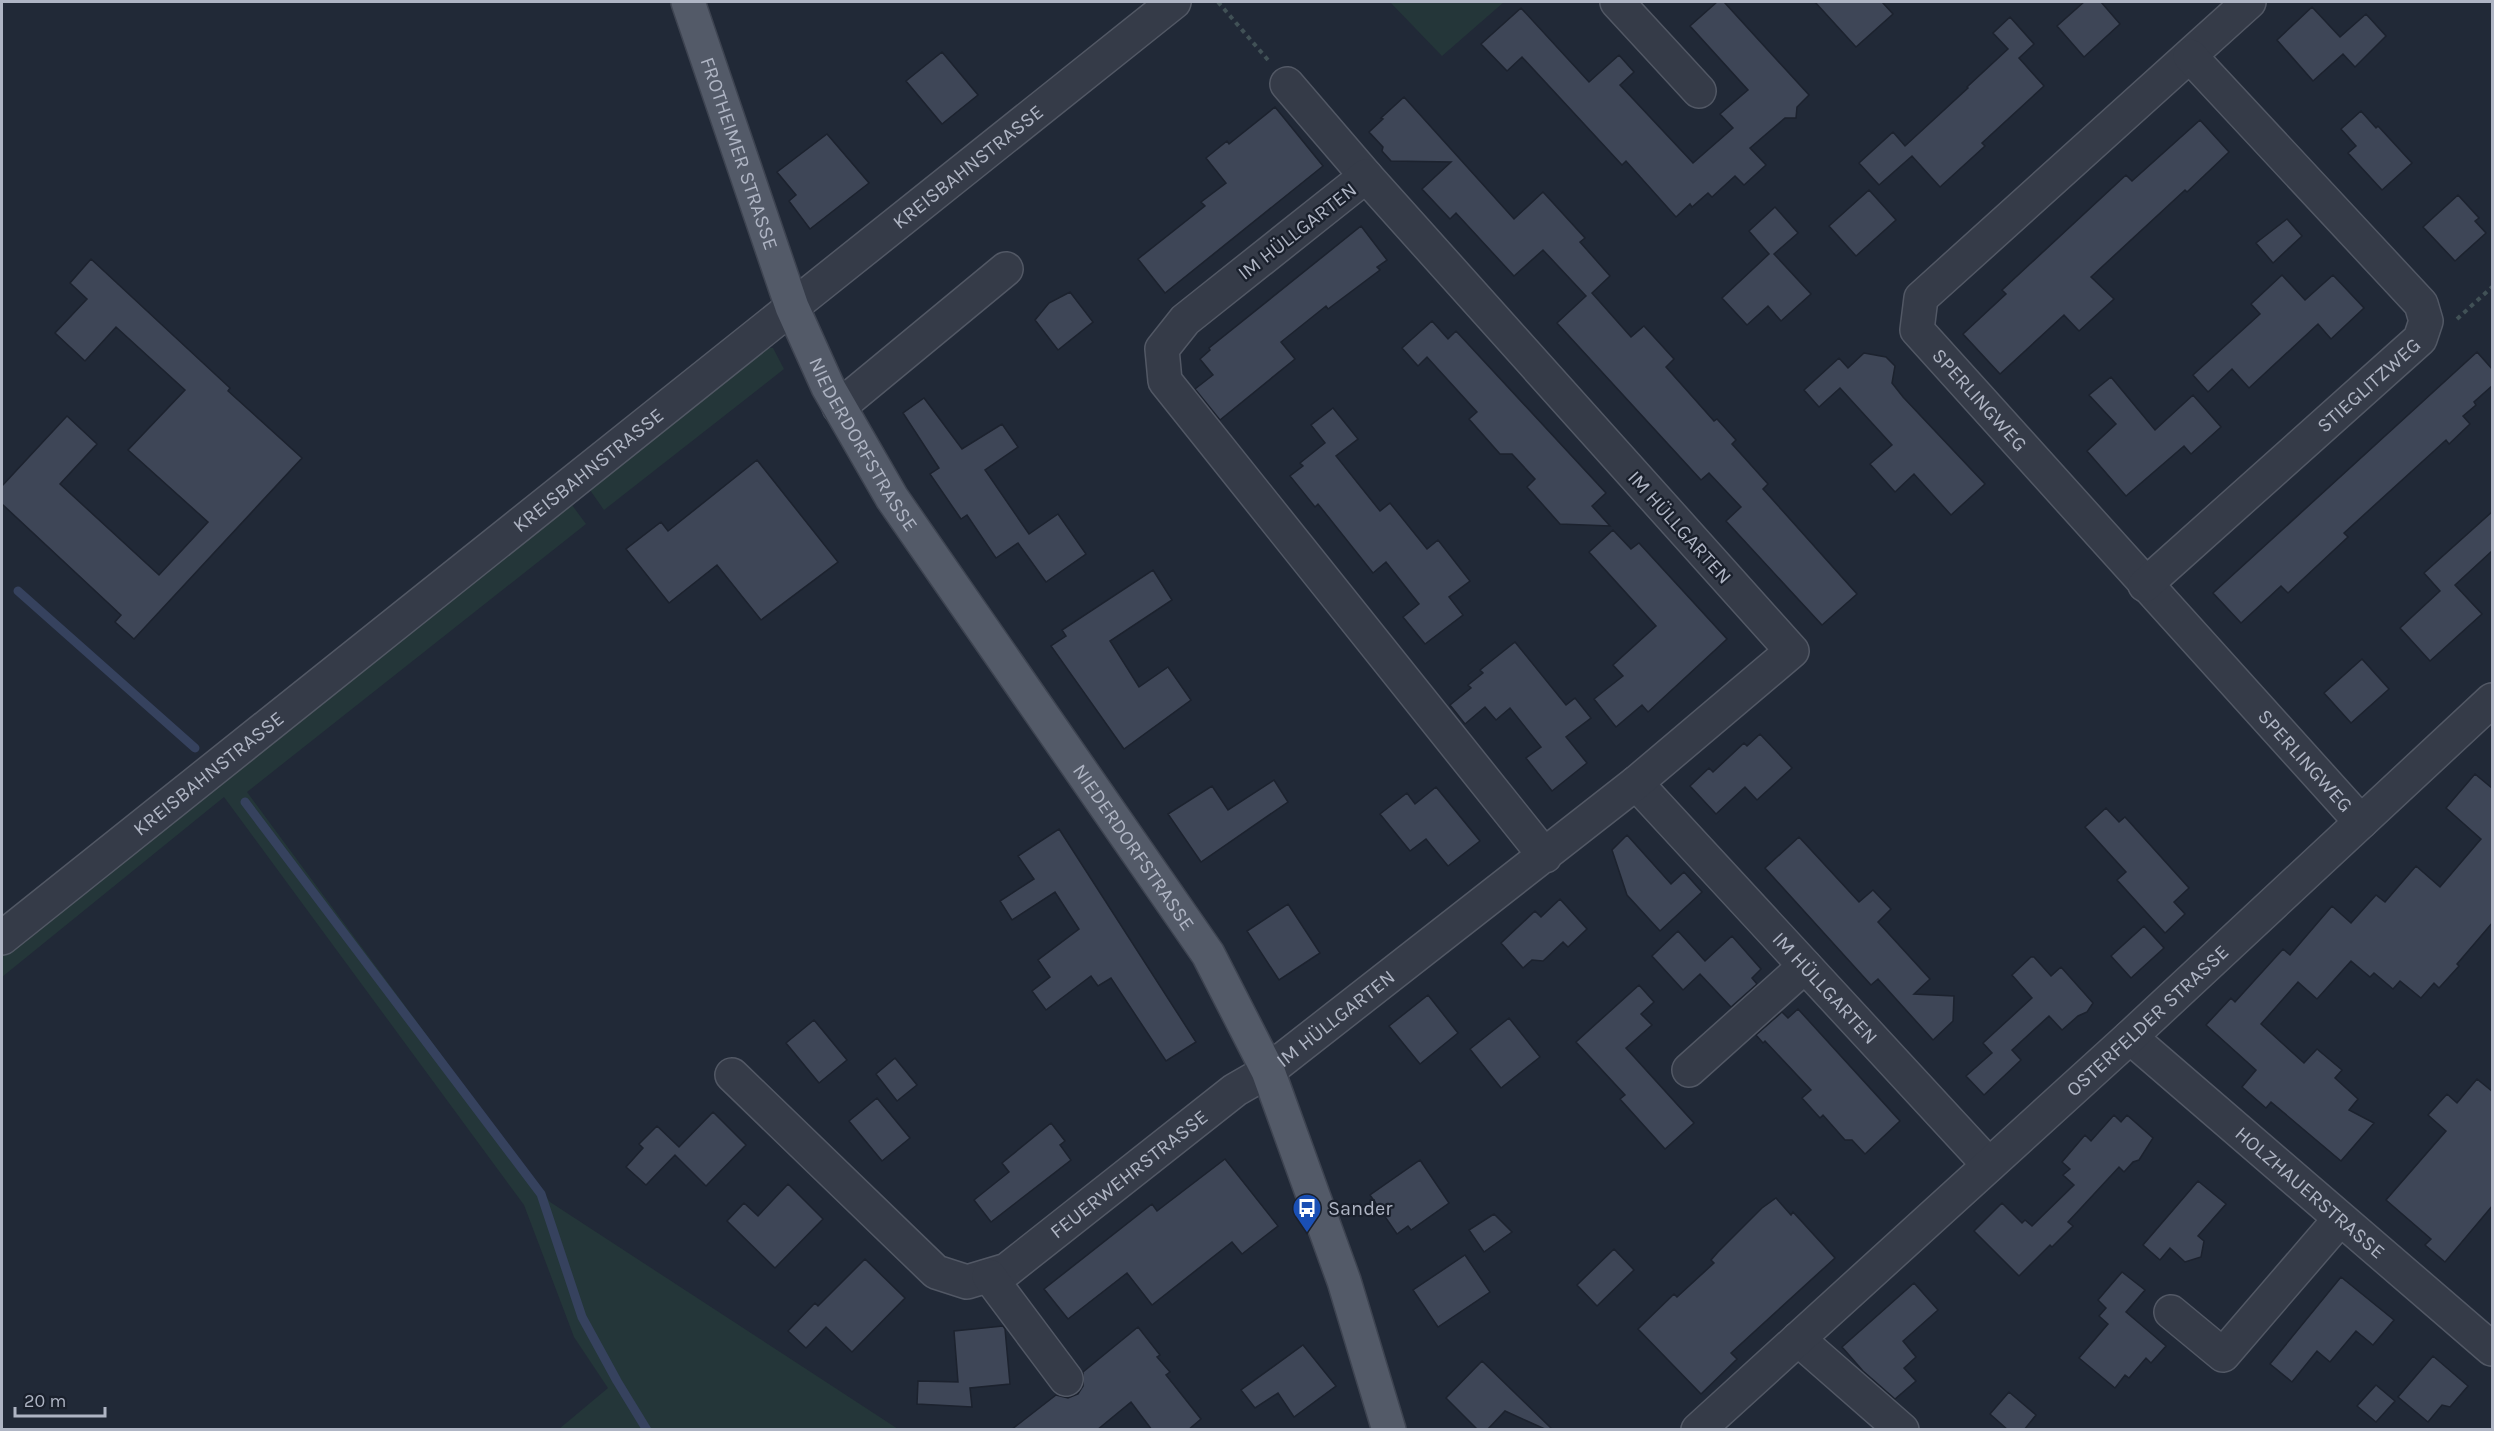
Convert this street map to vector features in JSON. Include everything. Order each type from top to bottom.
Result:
[{"type":"main road","name":"FROTHEIMER STRASSE","points":[[688,2],[792,307]]},
{"type":"main road","name":"NIEDERDORFSTRASSE","points":[[792,307],[828,387],[892,498],[1208,954],[1268,1071],[1344,1281],[1389,1430]]},
{"type":"street","name":"KREISBAHNSTRASSE","points":[[2,938],[1174,2]]},
{"type":"street","points":[[1617,2],[1699,91]]},
{"type":"street","name":"SPERLINGWEG","points":[[2249,2],[1921,298],[1917,330],[2361,822]]},
{"type":"street","name":"STIEGLITZWEG","points":[[2145,585],[2420,339],[2426,321],[2421,304],[2190,56]]},
{"type":"street","points":[[1287,84],[1365,176]]},
{"type":"street","name":"IM HÜLLGARTEN","points":[[1268,1071],[1545,856],[1636,783],[1792,651],[1365,176],[1185,320],[1162,349],[1165,381],[1545,856]]},
{"type":"street","points":[[839,407],[1006,269]]},
{"type":"street","name":"OSTERFELDER STRASSE","points":[[1698,1430],[2130,1037],[2493,700]]},
{"type":"street","name":"IM HÜLLGARTEN","points":[[1636,783],[1989,1165]]},
{"type":"street","points":[[1689,1070],[1805,966]]},
{"type":"street","name":"HOLZHAUERSTRASSE","points":[[2130,1037],[2493,1348]]},
{"type":"street","name":"FEUERWEHRSTRASSE","points":[[732,1075],[936,1272],[967,1282],[1007,1270],[1234,1090],[1268,1071]]},
{"type":"street","points":[[2171,1312],[2223,1355],[2340,1219]]},
{"type":"street","points":[[989,1276],[1066,1379]]},
{"type":"street","points":[[1798,1339],[1902,1430]]},
{"type":"path","points":[[1218,2],[1287,84]]},
{"type":"path","points":[[2426,321],[2455,321],[2493,287]]},
{"type":"shaded area","points":[[1390,2],[1504,2],[1442,56]]},
{"type":"shaded area","points":[[758,348],[773,348],[784,369],[604,510],[585,483]]},
{"type":"shaded area","points":[[569,501],[586,524],[247,792],[550,1202],[898,1429],[559,1429],[608,1388],[574,1337],[524,1205],[224,797],[2,977],[2,950]]},
{"type":"building","points":[[1717,2],[1724,2],[1809,95],[1797,107],[1796,118],[1785,118],[1750,148],[1766,165],[1744,185],[1735,176],[1712,197],[1708,193],[1692,207],[1690,204],[1676,217],[1626,161],[1622,165],[1522,57],[1507,71],[1481,44],[1521,8],[1589,82],[1619,55],[1634,72],[1620,85],[1693,163],[1733,128],[1720,114],[1748,90],[1690,26]]},
{"type":"building","points":[[1815,2],[1882,2],[1893,14],[1856,47]]},
{"type":"building","points":[[2084,2],[2101,2],[2120,24],[2084,57],[2057,26]]},
{"type":"building","points":[[2312,7],[2340,37],[2366,14],[2386,36],[2355,67],[2343,54],[2313,81],[2277,40]]},
{"type":"building","points":[[2010,17],[2034,44],[2019,58],[2044,86],[1982,143],[1985,146],[1940,187],[1912,156],[1879,185],[1859,163],[1893,132],[1905,146],[1968,88],[2008,49],[1993,33]]},
{"type":"building","points":[[942,52],[978,95],[942,124],[906,81]]},
{"type":"building","points":[[1404,97],[1514,219],[1543,192],[1585,238],[1580,242],[1610,276],[1592,293],[1631,337],[1644,326],[1674,359],[1666,367],[1714,421],[1717,419],[1736,440],[1732,444],[1768,484],[1763,489],[1857,594],[1822,625],[1726,521],[1741,507],[1709,473],[1701,480],[1557,323],[1586,296],[1543,250],[1514,276],[1456,213],[1450,219],[1422,189],[1451,162],[1391,161],[1382,151],[1383,147],[1369,132]]},
{"type":"building","points":[[1275,107],[1323,166],[1165,293],[1138,259],[1205,206],[1201,202],[1226,183],[1206,158],[1227,141],[1229,144]]},
{"type":"building","points":[[2361,111],[2412,163],[2382,190],[2348,153],[2356,146],[2341,129]]},
{"type":"building","points":[[2200,120],[2229,152],[2091,277],[2114,299],[2079,331],[2064,315],[2000,374],[1963,334],[2006,294],[2002,290],[2126,175],[2132,181]]},
{"type":"building","points":[[827,134],[869,183],[810,229],[789,201],[796,195],[777,172]]},
{"type":"building","points":[[1869,190],[1896,220],[1856,256],[1829,226]]},
{"type":"building","points":[[2458,195],[2479,218],[2475,221],[2486,233],[2455,261],[2423,227]]},
{"type":"building","points":[[1775,207],[1798,233],[1774,254],[1811,294],[1781,321],[1768,306],[1747,325],[1722,298],[1769,254],[1749,231]]},
{"type":"building","points":[[2287,219],[2302,236],[2273,263],[2256,243]]},
{"type":"building","points":[[1361,226],[1387,260],[1377,267],[1380,270],[1328,309],[1326,306],[1281,342],[1295,359],[1220,420],[1195,389],[1213,375],[1200,359],[1210,350],[1209,348]]},
{"type":"building","points":[[91,259],[230,388],[228,391],[302,458],[134,639],[115,622],[121,615],[2,504],[2,486],[67,416],[97,444],[60,484],[159,575],[208,522],[128,450],[185,390],[116,327],[85,361],[55,333],[87,299],[70,283]]},
{"type":"building","points":[[2282,275],[2305,300],[2333,275],[2364,308],[2331,339],[2318,324],[2249,388],[2232,369],[2208,392],[2193,375],[2260,314],[2251,304]]},
{"type":"building","points":[[1070,292],[1093,322],[1058,350],[1035,320],[1049,303]]},
{"type":"building","points":[[1432,321],[1448,339],[1456,331],[1606,493],[1592,506],[1610,526],[1560,524],[1527,487],[1535,479],[1512,454],[1500,454],[1469,419],[1477,412],[1427,357],[1418,366],[1402,348]]},
{"type":"building","points":[[2477,352],[2493,370],[2493,385],[2474,402],[2476,405],[2463,416],[2470,424],[2449,444],[2446,440],[2344,533],[2348,537],[2288,593],[2281,586],[2241,623],[2213,593]]},
{"type":"building","points":[[1864,353],[1886,357],[1895,366],[1892,383],[1985,484],[1951,515],[1914,474],[1895,492],[1870,464],[1892,445],[1840,388],[1819,407],[1804,390],[1839,358],[1848,368]]},
{"type":"building","points":[[2111,377],[2155,430],[2193,395],[2221,427],[2191,454],[2184,446],[2126,496],[2087,451],[2116,424],[2089,395]]},
{"type":"building","points":[[924,398],[962,449],[1002,424],[1018,447],[985,470],[1029,534],[1058,514],[1086,554],[1046,582],[1018,543],[996,558],[967,515],[961,519],[930,474],[939,468],[903,413]]},
{"type":"building","points":[[1333,408],[1358,439],[1336,456],[1380,511],[1390,503],[1427,549],[1438,540],[1470,581],[1449,597],[1463,615],[1425,644],[1403,617],[1419,604],[1386,562],[1373,573],[1318,504],[1315,507],[1290,476],[1303,466],[1300,463],[1325,443],[1311,425]]},
{"type":"building","points":[[757,460],[838,562],[761,620],[717,565],[669,603],[626,549],[661,522],[668,531]]},
{"type":"building","points":[[2493,511],[2493,550],[2455,585],[2482,614],[2430,661],[2400,628],[2440,591],[2424,573]]},
{"type":"building","points":[[1613,530],[1631,549],[1639,543],[1727,639],[1648,712],[1642,705],[1616,727],[1594,699],[1623,676],[1613,665],[1656,626],[1589,552]]},
{"type":"building","points":[[1153,570],[1172,600],[1110,641],[1139,687],[1168,667],[1191,700],[1124,749],[1051,646],[1066,636],[1062,630]]},
{"type":"building","points":[[1515,642],[1566,705],[1575,698],[1591,718],[1566,737],[1587,763],[1552,791],[1526,758],[1541,747],[1510,708],[1496,720],[1485,707],[1465,724],[1450,705],[1471,688],[1468,685],[1483,673],[1480,670]]},
{"type":"building","points":[[2362,659],[2389,689],[2351,723],[2324,693]]},
{"type":"building","points":[[1760,734],[1792,768],[1757,800],[1745,787],[1716,814],[1690,786],[1709,768],[1713,772],[1744,743],[1747,746]]},
{"type":"building","points":[[2475,774],[2493,789],[2493,922],[2457,964],[2459,966],[2439,988],[2434,983],[2421,998],[2400,981],[2393,989],[2374,973],[2370,977],[2351,961],[2317,999],[2298,982],[2261,1024],[2304,1063],[2317,1049],[2342,1070],[2335,1078],[2358,1099],[2349,1110],[2374,1123],[2341,1161],[2271,1102],[2266,1108],[2242,1087],[2256,1070],[2206,1025],[2231,998],[2235,1002],[2283,949],[2290,955],[2332,906],[2351,923],[2376,895],[2385,902],[2416,866],[2440,887],[2481,839],[2446,808]]},
{"type":"building","points":[[1274,780],[1288,802],[1201,862],[1168,814],[1212,786],[1228,810]]},
{"type":"building","points":[[1436,787],[1480,841],[1448,866],[1426,839],[1410,851],[1380,814],[1407,793],[1415,804]]},
{"type":"building","points":[[2106,808],[2119,822],[2125,817],[2189,888],[2174,902],[2185,914],[2165,933],[2117,880],[2126,872],[2085,827]]},
{"type":"building","points":[[1059,829],[1196,1042],[1166,1061],[1111,978],[1098,986],[1091,976],[1046,1010],[1032,991],[1050,977],[1038,960],[1079,929],[1055,892],[1012,920],[1000,901],[1034,879],[1018,856]]},
{"type":"building","points":[[1627,835],[1671,884],[1684,872],[1702,892],[1660,931],[1627,895],[1612,850]]},
{"type":"building","points":[[1799,837],[1859,902],[1873,890],[1891,909],[1878,922],[1930,979],[1914,994],[1954,996],[1953,1021],[1933,1040],[1878,979],[1871,985],[1765,868]]},
{"type":"building","points":[[1560,899],[1587,929],[1568,947],[1563,942],[1543,961],[1532,960],[1523,968],[1501,943],[1535,911],[1541,917]]},
{"type":"building","points":[[1288,904],[1320,953],[1279,980],[1247,931]]},
{"type":"building","points":[[2144,926],[2164,948],[2131,978],[2111,956]]},
{"type":"building","points":[[1678,931],[1705,961],[1732,936],[1761,969],[1752,978],[1757,984],[1731,1007],[1700,974],[1683,990],[1652,956]]},
{"type":"building","points":[[2031,957],[2034,957],[2051,976],[2061,967],[2093,1003],[2087,1012],[2078,1016],[2062,1030],[2049,1016],[2012,1050],[2021,1060],[1984,1095],[1966,1076],[1992,1053],[1983,1043],[2032,998],[2012,975]]},
{"type":"building","points":[[1639,985],[1654,1002],[1641,1014],[1652,1025],[1626,1048],[1694,1123],[1665,1149],[1620,1099],[1625,1095],[1576,1042]]},
{"type":"building","points":[[1428,995],[1458,1033],[1420,1064],[1389,1026]]},
{"type":"building","points":[[1798,1009],[1900,1121],[1865,1154],[1852,1140],[1845,1140],[1823,1115],[1820,1118],[1802,1098],[1811,1090],[1765,1041],[1763,1043],[1756,1035],[1782,1012],[1788,1018]]},
{"type":"building","points":[[1509,1018],[1540,1057],[1501,1088],[1470,1049]]},
{"type":"building","points":[[814,1020],[847,1060],[819,1083],[786,1043]]},
{"type":"building","points":[[895,1058],[917,1085],[897,1101],[876,1074]]},
{"type":"building","points":[[2477,1079],[2493,1092],[2493,1205],[2445,1262],[2425,1245],[2431,1239],[2386,1200],[2446,1131],[2428,1115],[2447,1094],[2457,1103]]},
{"type":"building","points":[[877,1098],[910,1138],[882,1161],[849,1121]]},
{"type":"building","points":[[713,1112],[746,1145],[706,1186],[675,1155],[646,1185],[626,1167],[643,1148],[639,1144],[657,1126],[679,1147]]},
{"type":"building","points":[[2114,1115],[2121,1122],[2127,1115],[2153,1138],[2139,1160],[2133,1162],[2124,1172],[2119,1167],[2068,1222],[2073,1226],[2019,1276],[1974,1231],[2002,1203],[2022,1223],[2025,1220],[2032,1226],[2074,1185],[2063,1175],[2070,1169],[2062,1162],[2085,1135],[2091,1141]]},
{"type":"building","points":[[1051,1123],[1065,1141],[1060,1145],[1071,1160],[991,1222],[974,1200],[1009,1172],[1002,1163]]},
{"type":"building","points":[[1225,1159],[1278,1226],[1242,1254],[1232,1242],[1152,1305],[1127,1273],[1068,1319],[1044,1289],[1152,1204],[1157,1211]]},
{"type":"building","points":[[1420,1160],[1449,1203],[1411,1230],[1408,1226],[1397,1234],[1370,1195]]},
{"type":"building","points":[[2198,1181],[2226,1204],[2198,1236],[2204,1241],[2201,1257],[2185,1262],[2170,1248],[2160,1260],[2143,1245]]},
{"type":"building","points":[[788,1184],[823,1219],[775,1268],[727,1221],[744,1203],[758,1216]]},
{"type":"building","points":[[1776,1198],[1791,1215],[1793,1212],[1835,1258],[1731,1353],[1737,1359],[1701,1394],[1638,1329],[1674,1294],[1677,1297],[1714,1263],[1711,1260],[1718,1252],[1762,1208]]},
{"type":"building","points":[[1494,1214],[1512,1232],[1484,1252],[1469,1230]]},
{"type":"building","points":[[1614,1249],[1634,1270],[1597,1306],[1577,1285]]},
{"type":"building","points":[[1465,1255],[1490,1292],[1438,1327],[1413,1290]]},
{"type":"building","points":[[865,1259],[905,1298],[852,1352],[826,1327],[806,1348],[788,1331],[815,1303],[818,1306]]},
{"type":"building","points":[[2122,1272],[2145,1290],[2126,1312],[2166,1346],[2151,1363],[2146,1358],[2129,1378],[2125,1375],[2115,1388],[2079,1358],[2108,1324],[2099,1316],[2106,1308],[2098,1300]]},
{"type":"building","points":[[2341,1277],[2394,1320],[2373,1345],[2356,1331],[2330,1362],[2317,1351],[2292,1382],[2270,1364]]},
{"type":"building","points":[[1914,1283],[1938,1310],[1903,1341],[1916,1357],[1904,1368],[1916,1381],[1895,1399],[1863,1371],[1842,1347]]},
{"type":"building","points":[[1003,1326],[1010,1384],[970,1388],[972,1407],[917,1404],[918,1381],[958,1382],[954,1331]]},
{"type":"building","points":[[1138,1327],[1160,1355],[1157,1357],[1170,1372],[1166,1375],[1201,1419],[1188,1430],[1152,1430],[1131,1402],[1097,1430],[1011,1430],[1056,1395],[1068,1398],[1078,1394],[1083,1386],[1083,1372]]},
{"type":"building","points":[[1303,1345],[1336,1386],[1294,1417],[1278,1393],[1255,1408],[1241,1390]]},
{"type":"building","points":[[2433,1356],[2468,1386],[2450,1407],[2442,1405],[2428,1422],[2398,1397]]},
{"type":"building","points":[[1482,1361],[1553,1430],[1547,1430],[1505,1411],[1487,1430],[1478,1430],[1446,1398]]},
{"type":"building","points":[[2376,1385],[2395,1401],[2376,1422],[2357,1406]]},
{"type":"building","points":[[2009,1392],[2036,1415],[2024,1430],[2008,1430],[1990,1414]]},
{"type":"waterway","points":[[18,591],[195,748]]},
{"type":"waterway","points":[[245,802],[541,1194],[582,1317],[647,1430]]},
{"type":"place","name":"Sander","points":[[1307,1234]]}]
